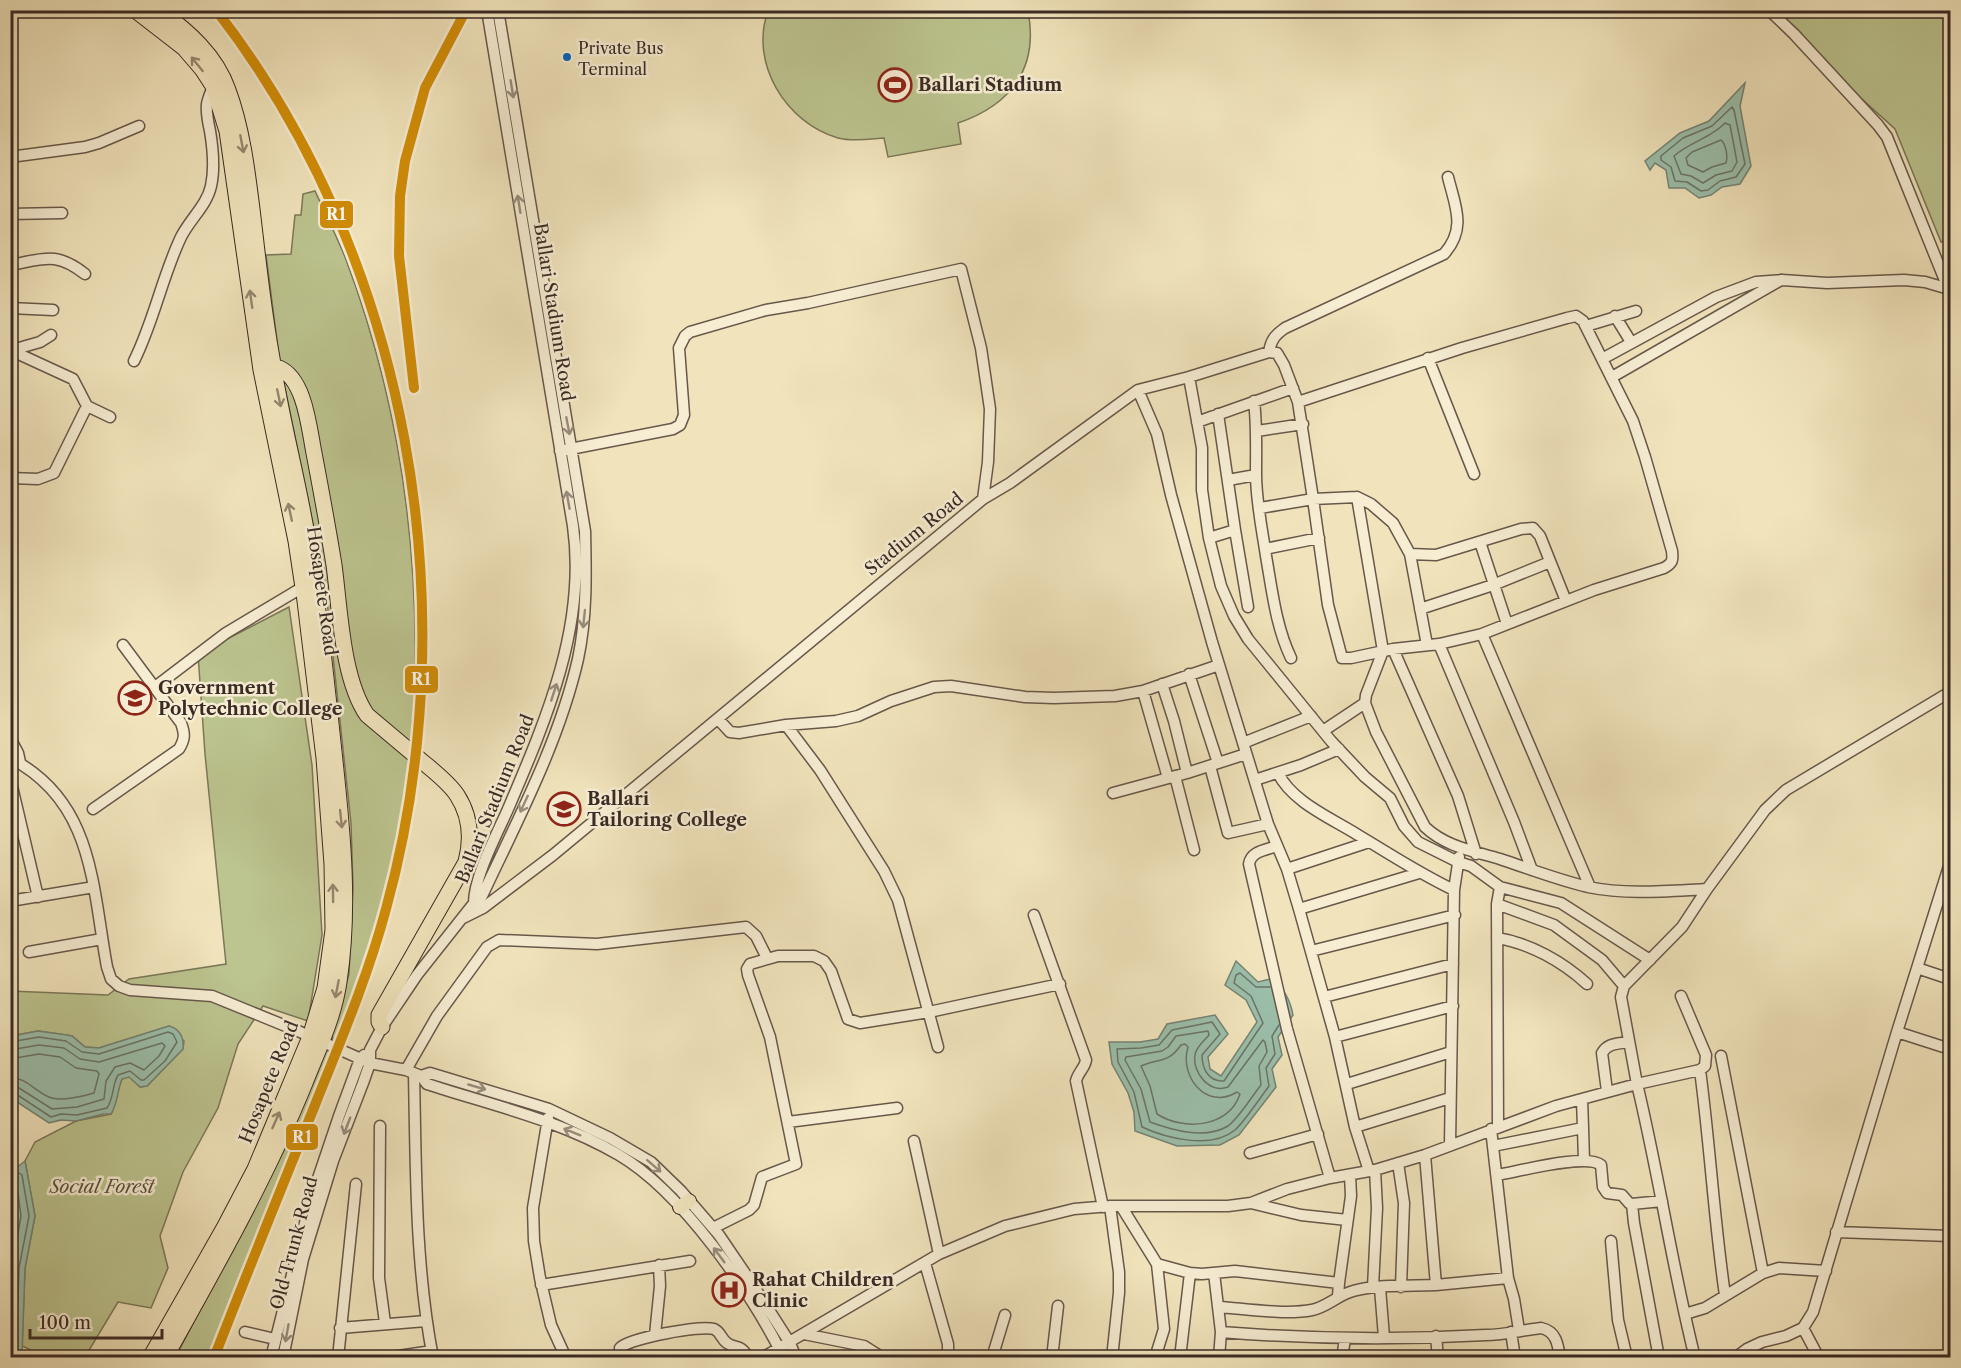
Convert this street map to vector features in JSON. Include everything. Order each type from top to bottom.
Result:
[{"type":"highway","name":"Hosapete Road","points":[[135,10],[184,48],[213,86],[227,131],[303,587],[324,758],[332,864],[333,930],[325,988],[316,1040],[291,1118],[234,1233],[165,1357]]},
{"type":"highway","name":"Hosapete Road","points":[[150,1358],[224,1228],[255,1169],[316,1040],[332,1015],[339,985],[345,933],[344,844],[326,676],[308,539],[267,369],[247,174],[236,115],[228,88],[218,67],[188,32],[159,10]]},
{"type":"highway","points":[[267,369],[285,370],[295,383],[306,410],[328,523],[348,671],[359,703],[367,715],[457,794],[467,814],[470,830],[470,850],[460,875],[384,1006],[379,1018],[382,1027]]},
{"type":"street","name":"Ballari Stadium Road","points":[[474,903],[482,896],[556,731],[578,658],[586,603],[585,531],[572,448],[502,62],[487,10]]},
{"type":"street","name":"Ballari Stadium Road","points":[[474,903],[474,892],[482,870],[543,726],[567,650],[573,607],[574,536],[502,62],[498,10]]},
{"type":"street","points":[[1770,10],[1864,109],[1887,137],[1950,291]]},
{"type":"street","points":[[134,361],[182,236],[193,216],[207,199],[211,188],[212,146],[207,102],[213,86]]},
{"type":"street","points":[[10,157],[99,144],[139,126]]},
{"type":"street","points":[[1269,352],[1271,342],[1285,328],[1444,254],[1453,244],[1459,220],[1448,177]]},
{"type":"street","points":[[10,214],[62,213]]},
{"type":"street","points":[[10,266],[56,258],[65,260],[85,274]]},
{"type":"street","name":"Stadium Road","points":[[463,919],[483,908],[553,855],[719,721],[983,499],[988,462],[990,409],[981,348],[961,269],[766,310],[690,332],[685,336],[679,348],[684,416],[680,425],[673,429],[560,451]]},
{"type":"street","points":[[1602,359],[1716,297],[1756,282],[1782,280],[1827,283],[1904,280],[1925,282],[1950,291]]},
{"type":"street","points":[[1612,377],[1782,280]]},
{"type":"street","points":[[10,308],[53,310]]},
{"type":"street","points":[[1586,326],[1636,310]]},
{"type":"street","points":[[983,499],[1010,483],[1138,390],[1269,352],[1277,353],[1282,361],[1298,402],[1328,605],[1340,654],[1346,659],[1388,650],[1439,644],[1482,634],[1594,590],[1664,568],[1673,560],[1672,550],[1633,421],[1586,326],[1576,316],[1428,358],[1298,402]]},
{"type":"street","points":[[1614,316],[1631,342]]},
{"type":"street","points":[[12,351],[40,342],[51,335]]},
{"type":"street","points":[[12,351],[73,379],[87,405],[110,417]]},
{"type":"street","points":[[1428,358],[1474,474]]},
{"type":"street","points":[[1189,377],[1202,448],[1204,511],[1209,538],[1221,586],[1234,616],[1248,639],[1323,731],[1365,777],[1390,798],[1410,834],[1426,847],[1471,866],[1500,887],[1561,903],[1650,960]]},
{"type":"street","points":[[1197,422],[1293,388]]},
{"type":"street","points":[[1138,390],[1157,434],[1177,518],[1219,665],[1268,824],[1287,869],[1335,1037],[1355,1126],[1372,1171],[1377,1208],[1376,1288],[1384,1337]]},
{"type":"street","points":[[1254,401],[1257,431],[1256,475],[1270,585],[1281,631],[1291,658]]},
{"type":"street","points":[[10,478],[38,479],[54,473],[87,405]]},
{"type":"street","points":[[1218,414],[1248,607]]},
{"type":"street","points":[[1257,431],[1303,424]]},
{"type":"street","points":[[1228,480],[1256,475]]},
{"type":"street","points":[[1357,497],[1388,650],[1458,796],[1476,854]]},
{"type":"street","points":[[1260,508],[1313,499],[1357,497],[1371,504],[1393,523],[1410,554],[1427,645]]},
{"type":"street","points":[[1410,554],[1436,555],[1521,529],[1533,528],[1540,536],[1566,601]]},
{"type":"street","points":[[1209,538],[1235,530]]},
{"type":"street","points":[[1265,549],[1319,538]]},
{"type":"street","points":[[1480,542],[1507,624]]},
{"type":"street","points":[[1420,609],[1493,585],[1550,562]]},
{"type":"street","points":[[155,687],[225,633],[303,587]]},
{"type":"street","points":[[1482,634],[1590,887]]},
{"type":"street","points":[[1439,644],[1532,870]]},
{"type":"street","points":[[93,809],[179,749],[185,734],[181,723],[123,645]]},
{"type":"street","points":[[1388,650],[1366,695],[1365,704],[1376,732],[1425,827],[1440,838],[1476,854],[1590,887],[1637,892],[1707,890]]},
{"type":"street","points":[[719,721],[730,732],[748,733],[786,725],[818,723],[858,716],[891,701],[934,687],[951,686],[998,694],[1054,698],[1115,696],[1143,691],[1219,665]]},
{"type":"street","points":[[1189,674],[1214,765],[1228,833],[1268,824]]},
{"type":"street","points":[[1162,684],[1187,773]]},
{"type":"street","points":[[1143,691],[1194,850]]},
{"type":"street","points":[[1695,1358],[1628,1042],[1621,997],[1624,986],[1682,927],[1765,810],[1786,790],[1950,692]]},
{"type":"street","points":[[1323,731],[1365,704]]},
{"type":"street","points":[[1113,794],[1214,765],[1311,716]]},
{"type":"street","points":[[786,725],[820,770],[889,881],[898,900],[938,1047]]},
{"type":"street","points":[[543,726],[556,731]]},
{"type":"street","points":[[10,738],[18,753],[15,760],[48,783],[60,796],[84,846],[111,979],[119,986],[148,993],[212,996],[366,1064],[414,1073],[430,1073],[549,1109],[634,1151],[651,1162],[685,1204],[784,1350],[796,1358]]},
{"type":"street","points":[[1255,780],[1339,748]]},
{"type":"street","points":[[1278,773],[1283,783],[1302,800],[1419,873],[1455,890]]},
{"type":"street","points":[[10,778],[38,897]]},
{"type":"street","points":[[1287,869],[1369,842]]},
{"type":"street","points":[[1277,846],[1254,854],[1249,864],[1287,1029],[1330,1178]]},
{"type":"street","points":[[1450,1144],[1455,890],[1460,848]]},
{"type":"street","points":[[1735,1358],[1747,1349],[1803,1329],[1813,1312],[1950,863]]},
{"type":"street","points":[[1299,909],[1419,873]]},
{"type":"street","points":[[10,901],[94,887]]},
{"type":"street","points":[[1500,887],[1497,904],[1493,1146],[1508,1278],[1514,1299],[1515,1358]]},
{"type":"street","points":[[366,1064],[370,1050],[382,1027],[417,975],[474,903]]},
{"type":"street","points":[[1497,904],[1554,925],[1602,960],[1624,986]]},
{"type":"street","points":[[1034,915],[1086,1060],[1076,1081],[1111,1206],[1119,1293],[1112,1358]]},
{"type":"street","points":[[1311,951],[1455,915]]},
{"type":"street","points":[[385,1358],[433,1354],[426,1321],[419,1243],[414,1073],[437,1016],[487,947],[506,939],[597,944],[746,927],[756,936],[767,958]]},
{"type":"street","points":[[1497,938],[1524,944],[1575,973],[1587,984]]},
{"type":"street","points":[[29,952],[102,939]]},
{"type":"street","points":[[713,1228],[754,1205],[762,1177],[796,1164],[770,1037],[748,975],[747,969],[750,964],[767,958],[814,956],[831,970],[848,1019],[860,1023],[928,1012],[1060,984]]},
{"type":"street","points":[[1324,997],[1453,964]]},
{"type":"street","points":[[1917,968],[1950,979]]},
{"type":"street","points":[[762,1358],[784,1350],[804,1334],[939,1254],[1005,1226],[1074,1209],[1111,1206],[1228,1206],[1251,1203],[1287,1189],[1330,1178],[1372,1171],[1425,1155],[1556,1106],[1607,1091],[1700,1070],[1706,1062],[1706,1055],[1681,996]]},
{"type":"street","points":[[1335,1037],[1453,1006]]},
{"type":"street","points":[[1897,1032],[1950,1049]]},
{"type":"street","points":[[1607,1091],[1602,1053],[1608,1046],[1628,1042]]},
{"type":"street","points":[[1347,1084],[1451,1052]]},
{"type":"street","points":[[1721,1056],[1763,1273]]},
{"type":"street","name":"Old Trunk Road","points":[[271,1357],[311,1199],[339,1116],[366,1064]]},
{"type":"street","name":"Old Trunk Road","points":[[285,1357],[290,1316],[306,1250],[366,1064]]},
{"type":"street","points":[[1700,1070],[1725,1295]]},
{"type":"street","points":[[414,1073],[426,1084],[547,1122],[592,1140],[646,1172],[713,1228],[753,1285],[784,1350]]},
{"type":"street","points":[[1355,1126],[1450,1098]]},
{"type":"street","points":[[1582,1099],[1584,1161]]},
{"type":"street","points":[[788,1122],[897,1108]]},
{"type":"street","points":[[549,1109],[533,1209],[534,1240],[541,1285],[551,1325],[566,1358]]},
{"type":"street","points":[[380,1126],[379,1278],[385,1323]]},
{"type":"street","points":[[1493,1146],[1583,1128]]},
{"type":"street","points":[[1250,1154],[1318,1134]]},
{"type":"street","points":[[914,1141],[939,1254]]},
{"type":"street","points":[[1425,1155],[1436,1285]]},
{"type":"street","points":[[1497,1175],[1573,1161],[1599,1162],[1604,1191],[1622,1195],[1632,1204],[1662,1201]]},
{"type":"street","points":[[1398,1163],[1404,1203],[1401,1287]]},
{"type":"street","points":[[1338,1296],[1351,1197],[1350,1175]]},
{"type":"street","points":[[338,1358],[356,1184]]},
{"type":"street","points":[[1251,1203],[1268,1209],[1301,1215],[1347,1220]]},
{"type":"street","points":[[1632,1204],[1659,1358]]},
{"type":"street","points":[[1111,1206],[1157,1264],[1164,1329],[1155,1358]]},
{"type":"street","points":[[1836,1232],[1950,1236]]},
{"type":"street","points":[[1611,1241],[1618,1320],[1627,1358]]},
{"type":"street","points":[[541,1285],[690,1261]]},
{"type":"street","points":[[925,1263],[948,1344],[945,1358]]},
{"type":"street","points":[[1157,1264],[1190,1273],[1235,1271],[1339,1283]]},
{"type":"street","points":[[655,1335],[660,1286],[659,1266]]},
{"type":"street","points":[[1685,1314],[1705,1308],[1763,1273],[1779,1268],[1826,1271]]},
{"type":"street","points":[[1180,1358],[1190,1273]]},
{"type":"street","points":[[1214,1273],[1220,1307],[1219,1358]]},
{"type":"street","points":[[1220,1307],[1298,1312],[1325,1306],[1338,1296],[1376,1288],[1508,1278]]},
{"type":"street","points":[[1052,1358],[1058,1306]]},
{"type":"street","points":[[992,1358],[1005,1315]]},
{"type":"street","points":[[340,1328],[426,1321]]},
{"type":"street","points":[[621,1358],[621,1346],[655,1335],[714,1329],[729,1344],[742,1348],[748,1358]]},
{"type":"street","points":[[1221,1332],[1291,1338],[1345,1339],[1489,1335],[1548,1329],[1557,1340],[1560,1358]]},
{"type":"street","points":[[1803,1329],[1819,1358]]},
{"type":"street","points":[[245,1332],[275,1339]]},
{"type":"street","points":[[804,1334],[864,1346],[883,1358]]},
{"type":"street","points":[[1436,1336],[1438,1358]]},
{"type":"street","points":[[1342,1358],[1345,1339]]},
{"type":"street","points":[[271,1357],[285,1357]]},
{"type":"green space","name":"Ballari Stadium","points":[[768,11],[1028,11],[1029,50],[1025,67],[1017,82],[1006,95],[993,106],[958,123],[961,144],[888,157],[884,138],[855,140],[838,138],[802,119],[788,105],[776,88],[768,70],[763,31]]},
{"type":"green space","points":[[1771,11],[1950,11],[1950,239],[1941,242],[1895,129],[1812,54]]},
{"type":"green space","points":[[315,191],[345,257],[371,334],[391,413],[405,494],[413,576],[415,658],[411,740],[401,821],[384,900],[351,1004],[338,1038],[333,1039],[332,1033],[349,974],[353,887],[351,823],[325,582],[280,364],[266,255],[291,254],[295,215],[301,215],[303,194]]},
{"type":"green space","name":"Social Forest","points":[[289,607],[312,765],[322,935],[308,1021],[263,1006],[238,1044],[218,1108],[183,1172],[160,1236],[168,1268],[151,1308],[118,1302],[85,1357],[47,1357],[22,1346],[25,1268],[35,1216],[25,1161],[35,1142],[76,1121],[111,1114],[122,1079],[129,1076],[140,1087],[147,1086],[183,1049],[184,1041],[169,1026],[99,1048],[85,1047],[72,1036],[38,1031],[11,1036],[10,991],[108,995],[129,979],[226,964],[205,754],[198,654]]},
{"type":"green space","points":[[323,1048],[333,1051],[299,1128],[208,1357],[175,1358],[284,1150]]},
{"type":"water","points":[[1745,83],[1740,106],[1751,166],[1740,184],[1722,187],[1711,195],[1699,198],[1685,188],[1669,188],[1666,170],[1655,163],[1650,170],[1645,161],[1680,133],[1709,121]]},
{"type":"water","points":[[1236,961],[1258,982],[1270,979],[1275,982],[1286,994],[1290,1004],[1293,1015],[1278,1037],[1282,1055],[1272,1069],[1276,1087],[1239,1135],[1220,1145],[1177,1146],[1135,1131],[1134,1112],[1128,1093],[1112,1064],[1109,1042],[1140,1042],[1158,1039],[1167,1024],[1215,1015],[1228,1034],[1208,1057],[1210,1069],[1221,1076],[1257,1022],[1246,1000],[1225,985]]},
{"type":"water","points":[[169,1026],[180,1034],[183,1049],[147,1086],[140,1087],[129,1077],[122,1079],[111,1114],[76,1121],[61,1120],[49,1123],[11,1098],[12,1036],[38,1031],[67,1035],[72,1036],[85,1047],[99,1048]]},
{"type":"water","points":[[25,1161],[35,1216],[25,1268],[22,1357],[11,1357],[11,1172]]},
{"type":"transit line","name":"R1","points":[[214,1358],[344,1032],[379,934],[410,794],[422,676],[420,558],[404,440],[376,324],[336,213],[282,107],[216,10]]},
{"type":"transit line","name":"R1","points":[[414,388],[399,256],[400,196],[405,161],[425,88],[466,10]]},
{"type":"place","name":"Private Bus Terminal","points":[[567,57]]},
{"type":"place","name":"Ballari Stadium","points":[[895,85]]},
{"type":"place","name":"Government Polytechnic College","points":[[135,698]]},
{"type":"place","name":"Ballari Tailoring College","points":[[564,809]]},
{"type":"place","name":"Rahat Children Clinic","points":[[729,1290]]}]
